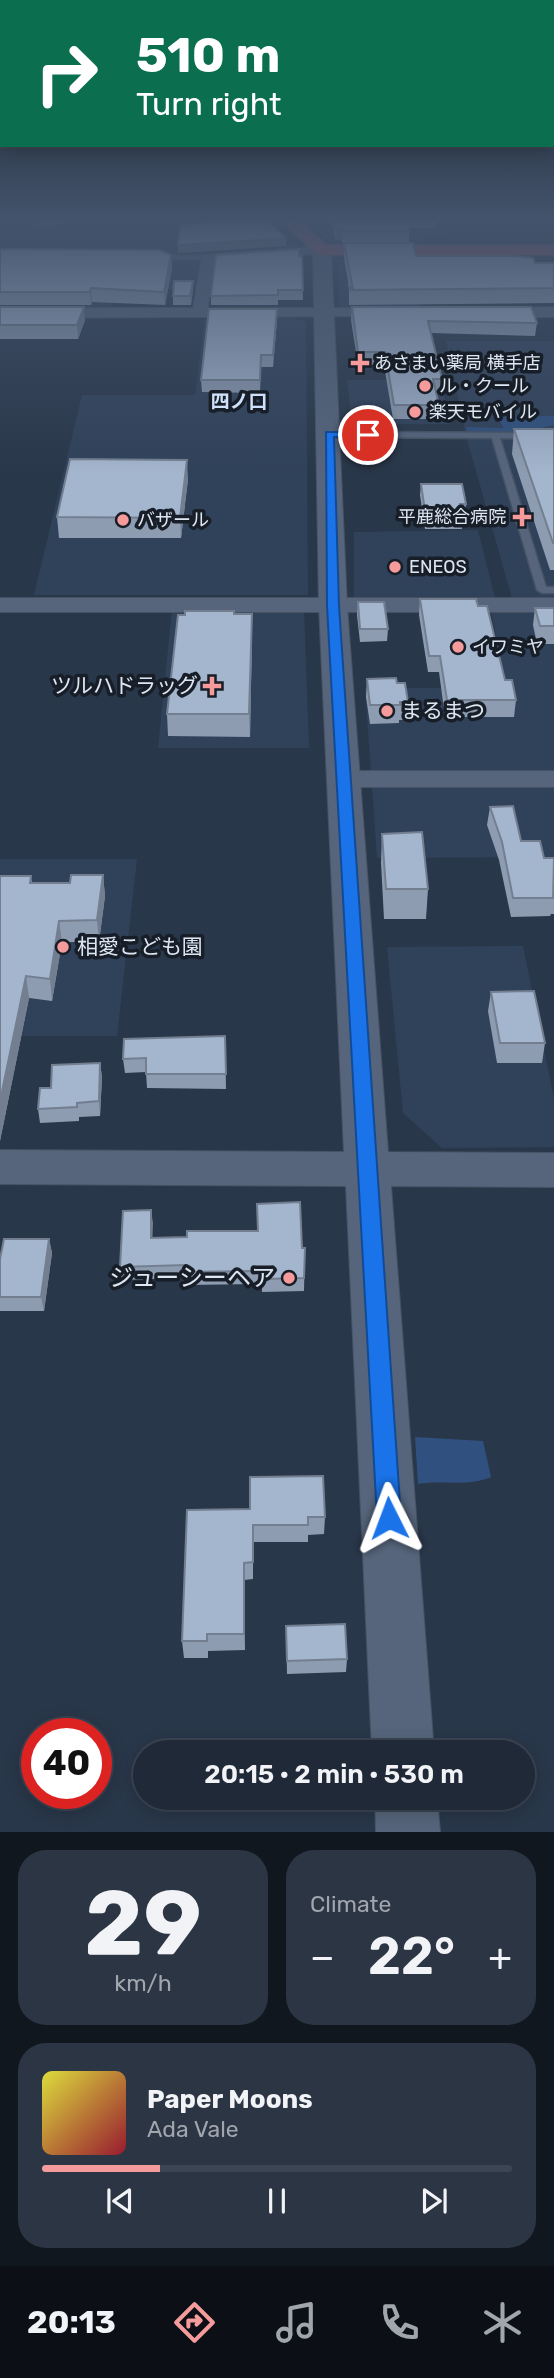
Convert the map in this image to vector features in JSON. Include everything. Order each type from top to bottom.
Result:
[{"type":"street","points":[[200,313],[201,303]]},
{"type":"street","points":[[323,303],[330,435],[333,606],[402,1740]]},
{"type":"street","points":[[476,313],[554,312]]},
{"type":"street","points":[[0,313],[412,313]]},
{"type":"street","points":[[0,605],[554,605]]},
{"type":"street","points":[[345,779],[554,779]]},
{"type":"street","points":[[0,1167],[554,1170]]},
{"type":"street","points":[[407,1810],[408,1832]]},
{"type":"lane","points":[[532,436],[554,429]]},
{"type":"lane","points":[[330,435],[554,436]]},
{"type":"lane","points":[[495,435],[542,590],[554,590]]},
{"type":"shaded area","points":[[0,303],[113,303],[111,309],[0,309]]},
{"type":"shaded area","points":[[422,303],[423,309],[348,309],[339,305]]},
{"type":"shaded area","points":[[205,315],[286,315],[306,322],[308,595],[34,595],[82,395],[195,395]]},
{"type":"shaded area","name":"平鹿総合病院","points":[[446,341],[554,341],[554,598],[512,598],[466,436]]},
{"type":"shaded area","points":[[347,380],[440,380],[451,424],[352,424]]},
{"type":"shaded area","points":[[554,416],[554,425],[523,432],[467,432],[466,427],[503,428],[499,417]]},
{"type":"shaded area","points":[[478,530],[495,598],[354,599],[354,532]]},
{"type":"shaded area","points":[[490,607],[554,607],[554,900],[544,857],[377,858],[365,688],[507,688]]},
{"type":"shaded area","points":[[172,609],[304,609],[309,748],[158,748]]},
{"type":"shaded area","name":"相愛こども園","points":[[0,859],[137,859],[117,1036],[0,1036]]},
{"type":"shaded area","points":[[523,946],[554,1098],[554,1147],[442,1148],[403,1113],[387,947]]},
{"type":"shaded area","points":[[415,1437],[483,1441],[491,1477],[464,1483],[418,1484]]},
{"type":"building","points":[[0,307],[84,307],[77,325],[0,325]]},
{"type":"building","points":[[352,307],[531,307],[537,323],[428,321],[442,379],[433,379],[439,405],[394,405],[385,352],[358,352]]},
{"type":"building","points":[[209,309],[277,309],[273,355],[261,355],[260,380],[201,380]]},
{"type":"building","points":[[514,429],[554,429],[554,543],[553,543]]},
{"type":"building","name":"バザール","points":[[70,459],[187,460],[180,518],[57,517]]},
{"type":"building","points":[[421,484],[462,484],[466,504],[460,504],[463,518],[426,518]]},
{"type":"building","name":"イワミヤ","points":[[420,599],[476,599],[478,606],[487,606],[505,680],[512,680],[516,700],[447,700],[440,656],[429,656]]},
{"type":"building","points":[[358,602],[384,602],[388,629],[360,629]]},
{"type":"building","points":[[535,608],[554,608],[554,626],[540,626]]},
{"type":"building","name":"ツルハドラッグ","points":[[185,611],[234,611],[234,614],[252,614],[249,714],[167,714],[178,615],[185,615]]},
{"type":"building","points":[[396,678],[397,683],[405,683],[408,702],[400,702],[400,705],[370,705],[367,679]]},
{"type":"building","points":[[513,806],[521,841],[540,841],[544,858],[554,858],[553,898],[513,898],[502,842],[490,807]]},
{"type":"building","points":[[422,832],[428,889],[386,889],[382,834]]},
{"type":"building","points":[[71,875],[103,875],[97,920],[59,921],[50,979],[26,976],[0,1101],[0,876],[31,876],[30,883],[70,883]]},
{"type":"building","points":[[534,991],[545,1043],[500,1043],[491,992]]},
{"type":"building","points":[[225,1036],[226,1074],[146,1074],[146,1058],[123,1059],[124,1039]]},
{"type":"building","points":[[100,1063],[99,1101],[77,1103],[77,1107],[38,1109],[40,1088],[51,1088],[52,1065]]},
{"type":"building","points":[[300,1202],[302,1248],[305,1248],[304,1278],[262,1279],[261,1271],[186,1272],[186,1265],[120,1267],[123,1211],[151,1210],[151,1238],[187,1237],[187,1231],[258,1231],[257,1204]]},
{"type":"building","points":[[4,1239],[49,1239],[41,1297],[0,1297],[0,1259]]},
{"type":"building","points":[[323,1476],[325,1517],[308,1517],[308,1525],[253,1525],[253,1562],[244,1563],[244,1634],[207,1634],[207,1641],[182,1641],[187,1510],[250,1509],[250,1477]]},
{"type":"building","points":[[345,1624],[347,1659],[287,1661],[286,1626]]},
{"type":"place","name":"あさまい薬局 横手店","points":[[360,363]]},
{"type":"place","name":"ル・クール","points":[[425,386]]},
{"type":"place","name":"楽天モバイル","points":[[415,412]]},
{"type":"place","name":"平鹿総合病院","points":[[522,517]]},
{"type":"place","name":"バザール","points":[[123,520]]},
{"type":"place","name":"ENEOS","points":[[395,567]]},
{"type":"place","name":"イワミヤ","points":[[458,647]]},
{"type":"place","name":"ツルハドラッグ","points":[[212,686]]},
{"type":"place","name":"まるまつ","points":[[387,711]]},
{"type":"place","name":"相愛こども園","points":[[63,947]]},
{"type":"place","name":"ジューシーヘア","points":[[289,1278]]},
{"type":"district","name":"四ノ口","points":[[239,401]]},
{"type":"route","points":[[368,435],[330,435],[333,606],[389,1518]]}]
